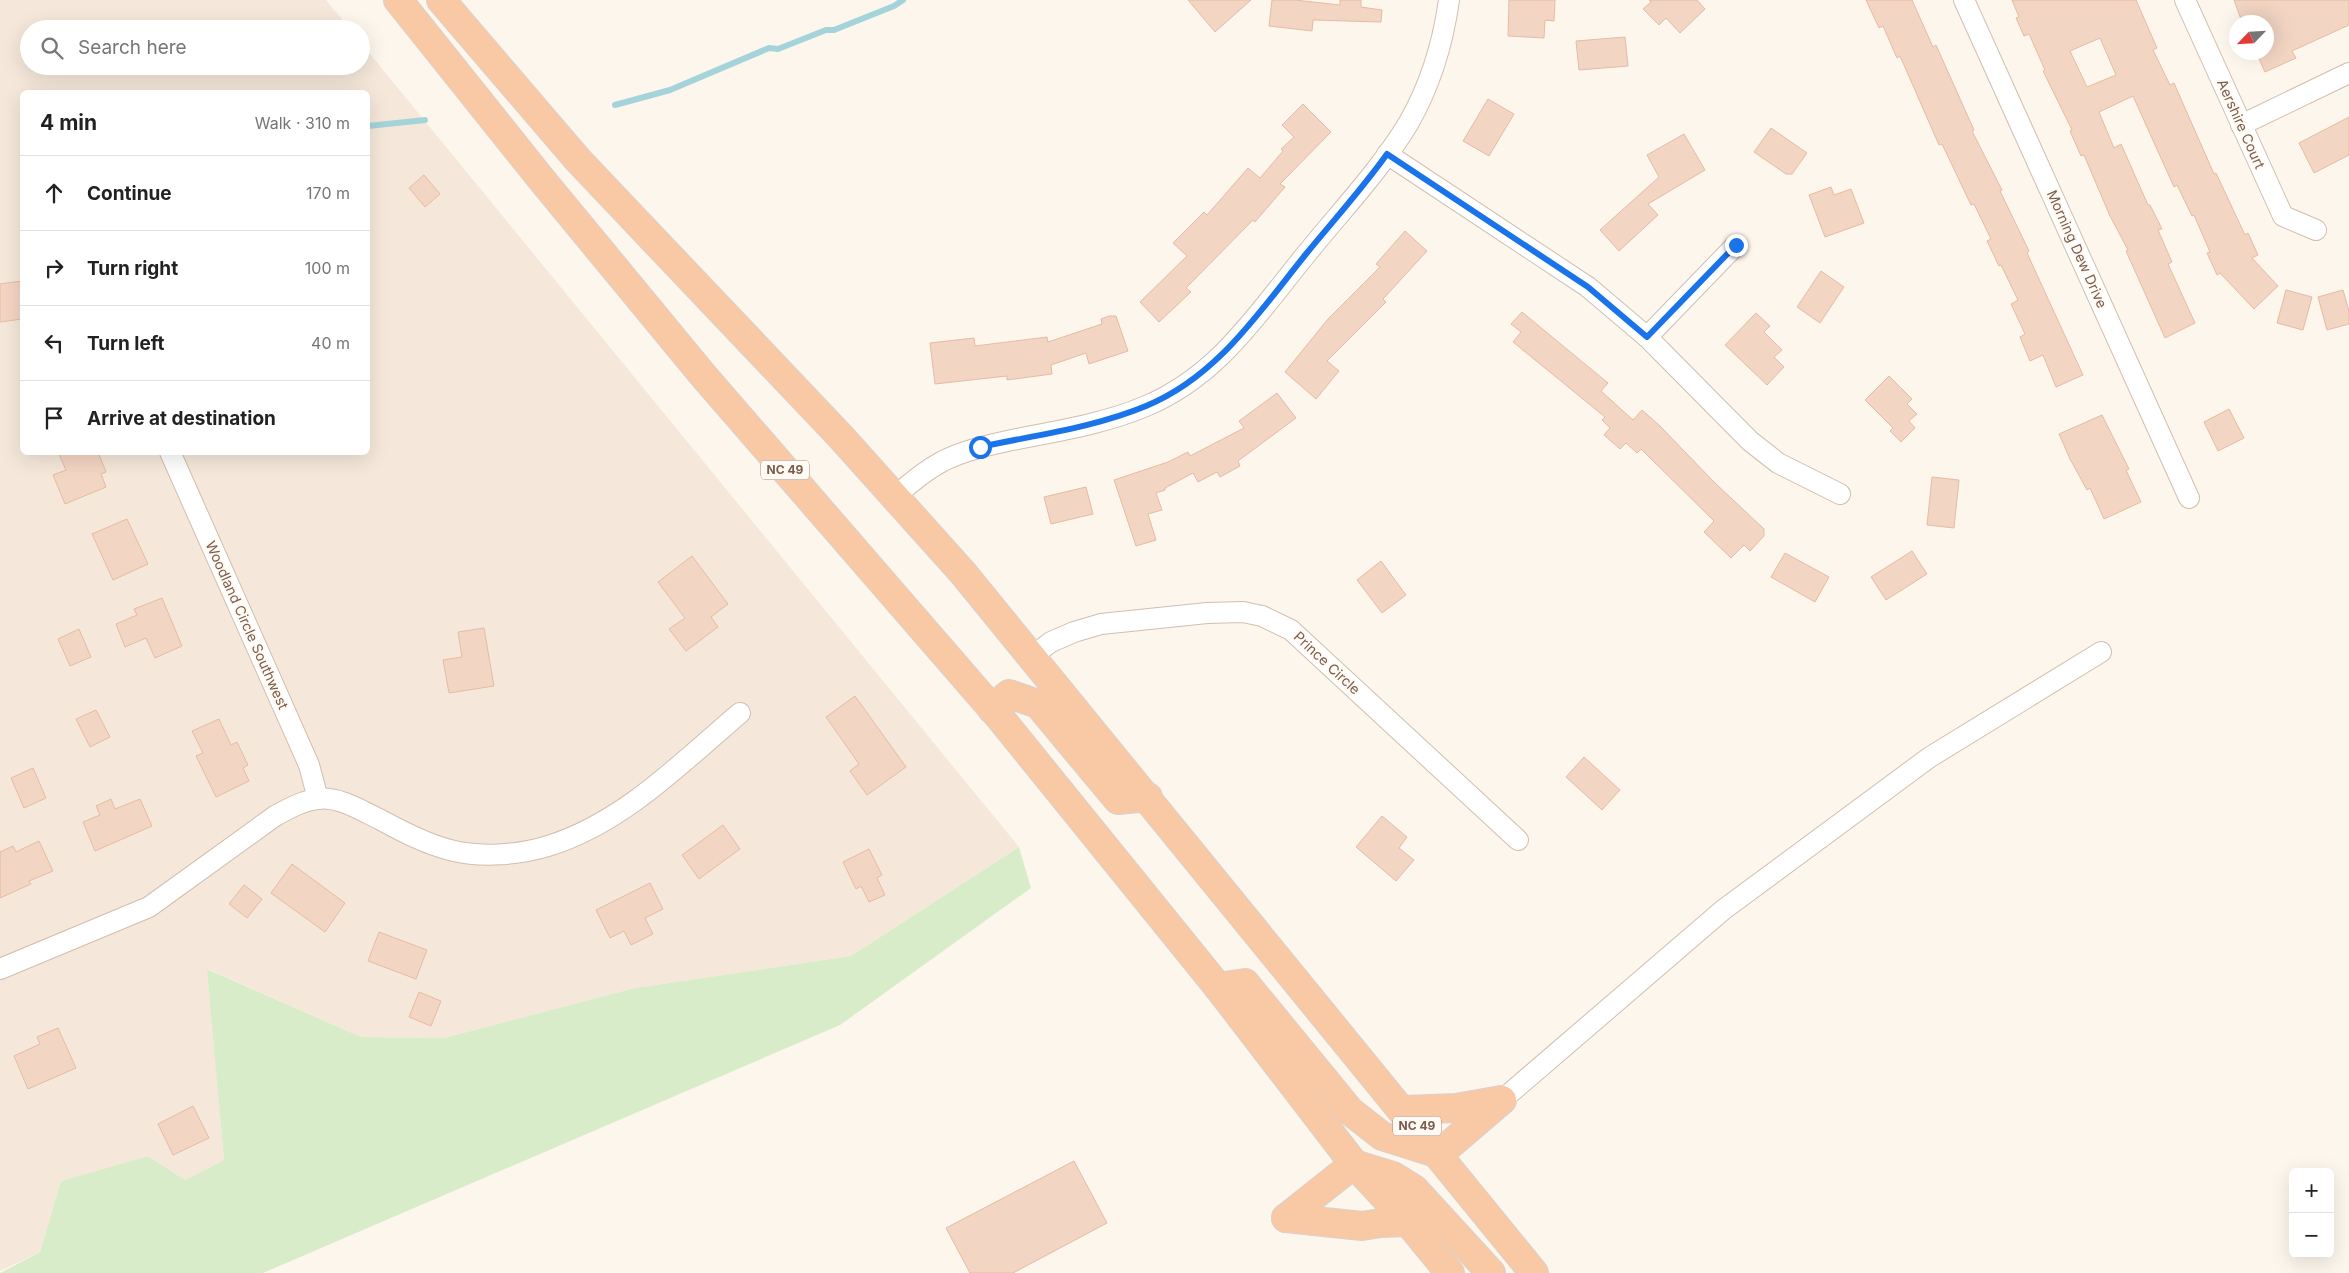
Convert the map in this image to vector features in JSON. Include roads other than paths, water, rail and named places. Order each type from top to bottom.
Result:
[{"type":"highway","name":"NC 49","points":[[398,0],[542,180],[696,367],[992,709],[1218,987],[1354,1164],[1408,1222],[1450,1273]]},
{"type":"highway","name":"NC 49","points":[[441,0],[578,160],[896,496],[1032,656],[1148,797],[1404,1110],[1534,1273]]},
{"type":"highway","points":[[992,709],[1009,694],[1038,704],[1118,800],[1148,797]]},
{"type":"highway","points":[[1218,987],[1244,983],[1350,1111],[1382,1136],[1439,1154],[1502,1100]]},
{"type":"highway","points":[[1404,1110],[1456,1108],[1502,1100]]},
{"type":"highway","points":[[1408,1222],[1362,1226],[1286,1218],[1354,1164],[1393,1176],[1414,1189],[1491,1273]]},
{"type":"street","points":[[896,496],[915,479],[944,460],[980,447],[1107,420],[1147,406],[1182,388],[1211,367],[1246,330],[1387,154],[1408,123],[1425,89],[1445,30],[1449,0]]},
{"type":"street","name":"Morning Dew Drive","points":[[1964,0],[2189,498]]},
{"type":"street","name":"Aershire Court","points":[[2185,0],[2283,216],[2316,230]]},
{"type":"street","points":[[2241,124],[2349,73]]},
{"type":"street","points":[[1387,154],[1588,287],[1647,337],[1756,446],[1778,463],[1840,494]]},
{"type":"street","points":[[1647,337],[1736,245]]},
{"type":"street","name":"Woodland Circle Southwest","points":[[171,455],[309,765],[318,799]]},
{"type":"street","name":"Prince Circle","points":[[1032,656],[1051,642],[1074,632],[1101,624],[1208,613],[1243,612],[1262,616],[1291,630],[1518,840]]},
{"type":"street","points":[[1502,1100],[1723,910],[1930,757],[2102,652]]},
{"type":"street","points":[[0,969],[149,907],[275,816],[296,805],[318,799],[346,803],[419,840],[451,851],[484,854],[512,853],[547,847],[583,834],[626,808],[740,714]]},
{"type":"waterway","points":[[615,105],[670,90],[769,48],[778,49],[826,30],[834,30],[894,6],[903,0]]},
{"type":"waterway","points":[[370,126],[425,120]]}]
